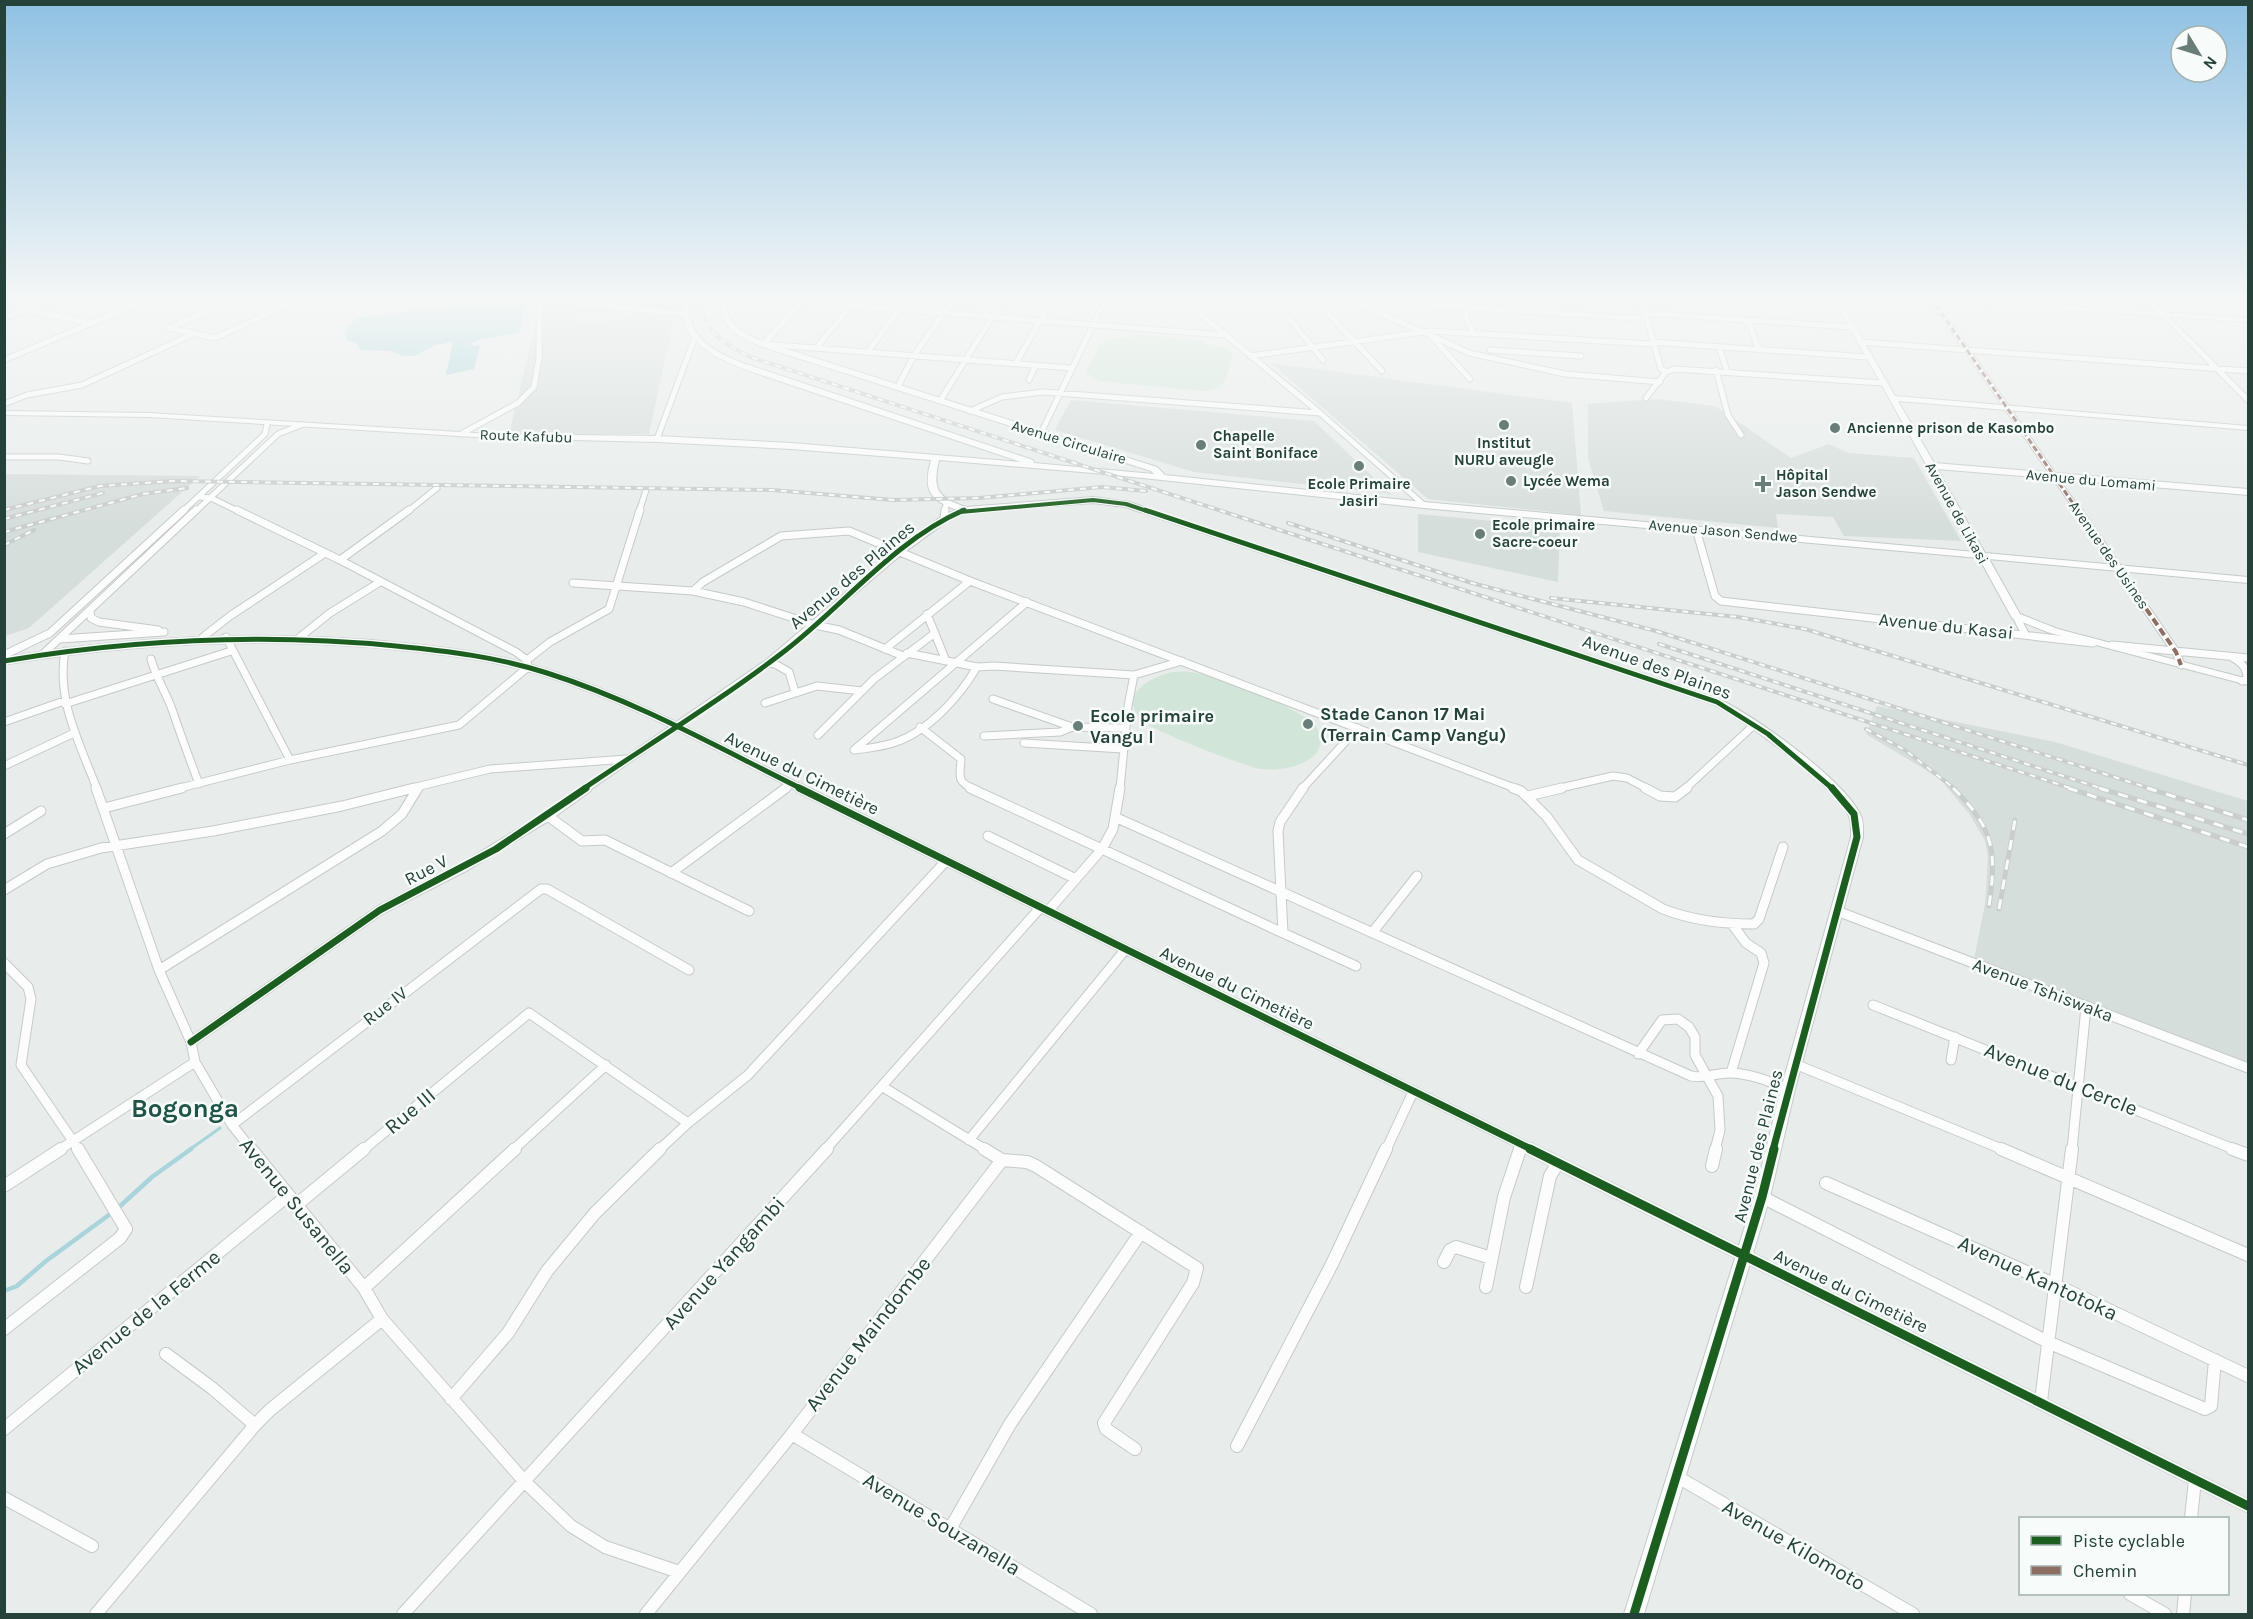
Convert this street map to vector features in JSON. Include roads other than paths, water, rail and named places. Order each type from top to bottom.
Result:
[{"type":"main road","points":[[768,374],[1048,468]]},
{"type":"main road","name":"Avenue Circulaire","points":[[858,374],[1146,466],[1158,471],[1160,479]]},
{"type":"main road","name":"Avenue de Likasi","points":[[1877,374],[1933,466],[1980,555],[2016,616]]},
{"type":"main road","points":[[1891,398],[2248,428]]},
{"type":"main road","name":"Route Kafubu","points":[[4,413],[148,415],[461,434],[791,446],[1048,468]]},
{"type":"main road","points":[[934,459],[928,480],[931,489],[946,504],[965,510]]},
{"type":"main road","points":[[1140,474],[1149,470],[1146,466]]},
{"type":"main road","name":"Avenue du Lomami","points":[[1933,466],[2248,492]]},
{"type":"main road","name":"Avenue Jason Sendwe","points":[[1048,468],[1140,474],[1160,479]]},
{"type":"main road","name":"Avenue Jason Sendwe","points":[[1048,468],[1057,471],[1197,482],[1424,505],[2248,580]]},
{"type":"main road","name":"Avenue des Plaines","points":[[965,510],[1093,500],[1126,504],[1717,702],[1741,714],[1835,790],[1856,818],[1857,837],[1788,1089],[1762,1197],[1634,1614]]},
{"type":"main road","points":[[2016,616],[2048,629],[2245,681]]},
{"type":"street","points":[[4,404],[27,395],[82,385],[107,374]]},
{"type":"street","points":[[461,434],[498,415],[522,399],[534,385],[536,374]]},
{"type":"street","points":[[657,440],[681,374]]},
{"type":"street","points":[[898,386],[905,374]]},
{"type":"street","points":[[940,401],[957,374]]},
{"type":"street","points":[[1029,380],[1032,374]]},
{"type":"street","points":[[1041,433],[1068,374]]},
{"type":"street","points":[[1271,374],[1424,505]]},
{"type":"street","points":[[1465,374],[1470,379]]},
{"type":"street","points":[[1562,374],[1660,382]]},
{"type":"street","points":[[1646,399],[1665,374]]},
{"type":"street","points":[[1717,374],[1728,415],[1741,435]]},
{"type":"street","points":[[1761,374],[1882,383]]},
{"type":"street","name":"Avenue des Usines","points":[[1984,374],[2120,569],[2176,652],[2181,665]]},
{"type":"street","points":[[2222,374],[2248,400]]},
{"type":"street","points":[[970,411],[991,400],[1037,392],[1320,414]]},
{"type":"street","points":[[4,655],[50,633],[84,604],[265,434],[267,424]]},
{"type":"street","points":[[44,654],[278,434],[300,425]]},
{"type":"street","points":[[4,457],[59,457],[88,461]]},
{"type":"street","points":[[340,560],[382,532],[437,488]]},
{"type":"street","points":[[104,808],[290,760],[462,724],[550,642],[609,609],[646,490]]},
{"type":"street","points":[[200,497],[211,498],[340,560],[527,663]]},
{"type":"street","points":[[944,519],[946,504]]},
{"type":"street","name":"Avenue des Plaines","points":[[676,727],[768,663],[899,552],[944,519],[965,510]]},
{"type":"street","name":"Avenue du Kasai","points":[[1696,528],[1715,596],[1721,601],[2248,658]]},
{"type":"street","points":[[693,591],[703,582],[781,536],[845,531],[1521,791],[1548,817],[1573,854],[1585,864],[1671,913],[1748,926],[1757,922],[1783,847]]},
{"type":"street","points":[[203,637],[230,616],[325,553]]},
{"type":"street","points":[[885,649],[970,580]]},
{"type":"street","points":[[300,637],[330,613],[380,582]]},
{"type":"street","points":[[573,583],[693,591],[744,602],[815,625],[839,630],[885,649],[977,668],[994,666],[1134,675],[1182,661]]},
{"type":"street","points":[[977,668],[954,698],[901,740],[854,750],[1027,602]]},
{"type":"street","points":[[90,611],[91,618],[99,622],[150,628],[164,632],[173,640]]},
{"type":"street","points":[[927,615],[946,661]]},
{"type":"street","name":"Avenue de Likasi","points":[[2016,616],[2025,634]]},
{"type":"street","points":[[60,639],[164,632]]},
{"type":"street","points":[[818,735],[862,691],[905,654],[935,633]]},
{"type":"street","name":"Avenue du Cimetière","points":[[4,661],[65,651],[203,637],[300,637],[527,663],[676,727],[2041,1401],[2248,1506]]},
{"type":"street","points":[[226,638],[290,760]]},
{"type":"street","name":"Avenue Susanella","points":[[65,651],[62,668],[64,702],[74,733],[118,846],[159,970],[190,1042],[195,1062],[232,1125],[295,1206],[364,1288],[382,1319],[525,1482],[554,1511],[587,1538],[635,1559],[679,1572]]},
{"type":"street","points":[[4,722],[231,651]]},
{"type":"street","points":[[2230,657],[2241,663],[2247,672],[2245,681]]},
{"type":"street","points":[[151,659],[156,676],[173,711],[177,728],[199,784]]},
{"type":"street","points":[[768,663],[775,664],[789,672],[795,692]]},
{"type":"street","points":[[1134,675],[1117,818],[1691,1076],[1708,1077],[1731,1073],[1767,1080],[1788,1089]]},
{"type":"street","points":[[765,703],[817,686],[862,691]]},
{"type":"street","points":[[993,699],[1072,727],[1126,728]]},
{"type":"street","points":[[1528,796],[1613,776],[1627,778],[1660,796],[1675,796],[1695,782],[1754,725]]},
{"type":"street","name":"Rue V","points":[[190,1042],[380,910],[464,867],[548,816],[676,727]]},
{"type":"street","points":[[920,727],[961,759],[960,780],[962,784],[1356,966]]},
{"type":"street","points":[[984,736],[1060,732],[1072,727]]},
{"type":"street","points":[[1283,933],[1280,891],[1280,822],[1304,786],[1358,728]]},
{"type":"street","points":[[4,766],[74,733]]},
{"type":"street","points":[[1024,743],[1124,749]]},
{"type":"street","points":[[4,890],[54,861],[89,850],[213,831],[342,806],[490,769],[627,759]]},
{"type":"street","points":[[671,873],[791,784]]},
{"type":"street","points":[[159,970],[382,831],[402,814],[419,787]]},
{"type":"street","points":[[5,834],[41,811]]},
{"type":"street","points":[[548,816],[582,841],[605,840],[749,911]]},
{"type":"street","name":"Avenue Yangambi","points":[[403,1614],[1044,909],[1076,879],[1101,849],[1113,830],[1117,818]]},
{"type":"street","points":[[988,836],[1076,879]]},
{"type":"street","points":[[451,1399],[508,1334],[569,1242],[620,1187],[688,1123],[748,1075],[946,861]]},
{"type":"street","points":[[1372,933],[1417,876]]},
{"type":"street","name":"Rue IV","points":[[232,1125],[539,890],[547,889],[689,970]]},
{"type":"street","name":"Avenue Tshiswaka","points":[[1838,911],[2248,1068]]},
{"type":"street","points":[[1731,1073],[1764,963],[1761,953],[1746,943],[1732,924]]},
{"type":"street","points":[[969,1140],[1125,950]]},
{"type":"street","points":[[4,963],[28,987],[31,999],[21,1065],[75,1139],[91,1172],[125,1226],[125,1233],[4,1329]]},
{"type":"street","name":"Avenue du Cercle","points":[[1873,1005],[2248,1155]]},
{"type":"street","points":[[2041,1401],[2069,1177],[2086,1007]]},
{"type":"street","name":"Rue III","points":[[295,1206],[525,1015],[534,1013],[606,1065]]},
{"type":"street","points":[[1638,1054],[1662,1020],[1678,1019],[1689,1027],[1695,1037],[1695,1055],[1718,1096],[1720,1130],[1712,1166]]},
{"type":"street","points":[[1951,1060],[1955,1037]]},
{"type":"street","points":[[4,1186],[195,1062]]},
{"type":"street","points":[[1795,1064],[2069,1177],[2248,1255]]},
{"type":"street","points":[[364,1288],[606,1065],[688,1123]]},
{"type":"street","points":[[883,1087],[1002,1160],[1028,1162],[1036,1166],[1194,1264],[1197,1273],[1192,1283],[1104,1423],[1106,1429],[1135,1449]]},
{"type":"street","points":[[1237,1446],[1332,1264],[1413,1092]]},
{"type":"street","points":[[1486,1287],[1505,1191],[1521,1145]]},
{"type":"street","name":"Avenue Maindombe","points":[[645,1614],[792,1434],[1002,1160]]},
{"type":"street","points":[[1526,1287],[1550,1176],[1558,1163]]},
{"type":"street","name":"Avenue Kantotoka","points":[[1826,1183],[2056,1285],[2248,1376]]},
{"type":"street","name":"Avenue de la Ferme","points":[[4,1429],[287,1196]]},
{"type":"street","points":[[1762,1197],[2050,1343],[2205,1409],[2211,1406],[2215,1360]]},
{"type":"street","points":[[950,1529],[1010,1424],[1141,1232]]},
{"type":"street","points":[[1444,1262],[1450,1250],[1456,1247],[1491,1258]]},
{"type":"street","points":[[96,1614],[255,1425],[270,1410],[382,1319]]},
{"type":"street","points":[[166,1354],[212,1388],[255,1425]]},
{"type":"street","name":"Avenue Souzanella","points":[[792,1434],[1082,1612]]},
{"type":"street","name":"Avenue Kilomoto","points":[[1676,1476],[1913,1614]]},
{"type":"street","points":[[2191,1517],[2195,1480]]},
{"type":"street","points":[[4,1498],[92,1546]]},
{"type":"street","points":[[2133,1595],[2165,1614]]},
{"type":"street","points":[[2183,1614],[2184,1595]]},
{"type":"waterway","points":[[189,1150],[220,1128]]},
{"type":"waterway","points":[[118,1208],[152,1177],[191,1149]]},
{"type":"waterway","points":[[4,1291],[17,1286],[46,1261],[113,1212]]},
{"type":"railway","points":[[801,374],[2073,789]]},
{"type":"railway","points":[[4,510],[100,486],[173,481],[772,490],[893,500],[979,498],[1102,487],[1146,491]]},
{"type":"railway","points":[[4,532],[143,494],[187,488]]},
{"type":"railway","points":[[4,519],[103,493]]},
{"type":"railway","points":[[1288,523],[1472,583],[1656,631],[2152,789]]},
{"type":"railway","points":[[4,545],[34,530]]},
{"type":"railway","points":[[1551,598],[1738,617],[1805,629],[2248,765]]},
{"type":"railway","points":[[1659,644],[2103,789]]},
{"type":"railway","points":[[1866,729],[1905,750],[1955,789]]},
{"type":"railway","points":[[1953,788],[1977,816],[1985,828],[1989,841],[1993,870],[1989,906]]},
{"type":"railway","points":[[2068,788],[2248,847]]},
{"type":"railway","points":[[2099,788],[2248,834]]},
{"type":"railway","points":[[2147,788],[2248,820]]},
{"type":"railway","points":[[1999,909],[2015,820]]},
{"type":"place","name":"Institut NURU aveugle","points":[[1504,425]]},
{"type":"place","name":"Ancienne prison de Kasombo","points":[[1835,428]]},
{"type":"place","name":"Chapelle Saint Boniface","points":[[1201,445]]},
{"type":"place","name":"Ecole Primaire Jasiri","points":[[1359,466]]},
{"type":"place","name":"Lycée Wema","points":[[1511,481]]},
{"type":"place","name":"Hôpital Jason Sendwe","points":[[1763,484]]},
{"type":"place","name":"Ecole primaire Sacre-coeur","points":[[1480,534]]},
{"type":"place","name":"Stade Canon 17 Mai (Terrain Camp Vangu)","points":[[1308,724]]},
{"type":"place","name":"Ecole primaire Vangu I","points":[[1078,726]]},
{"type":"district","name":"Bogonga","points":[[185,1108]]}]
